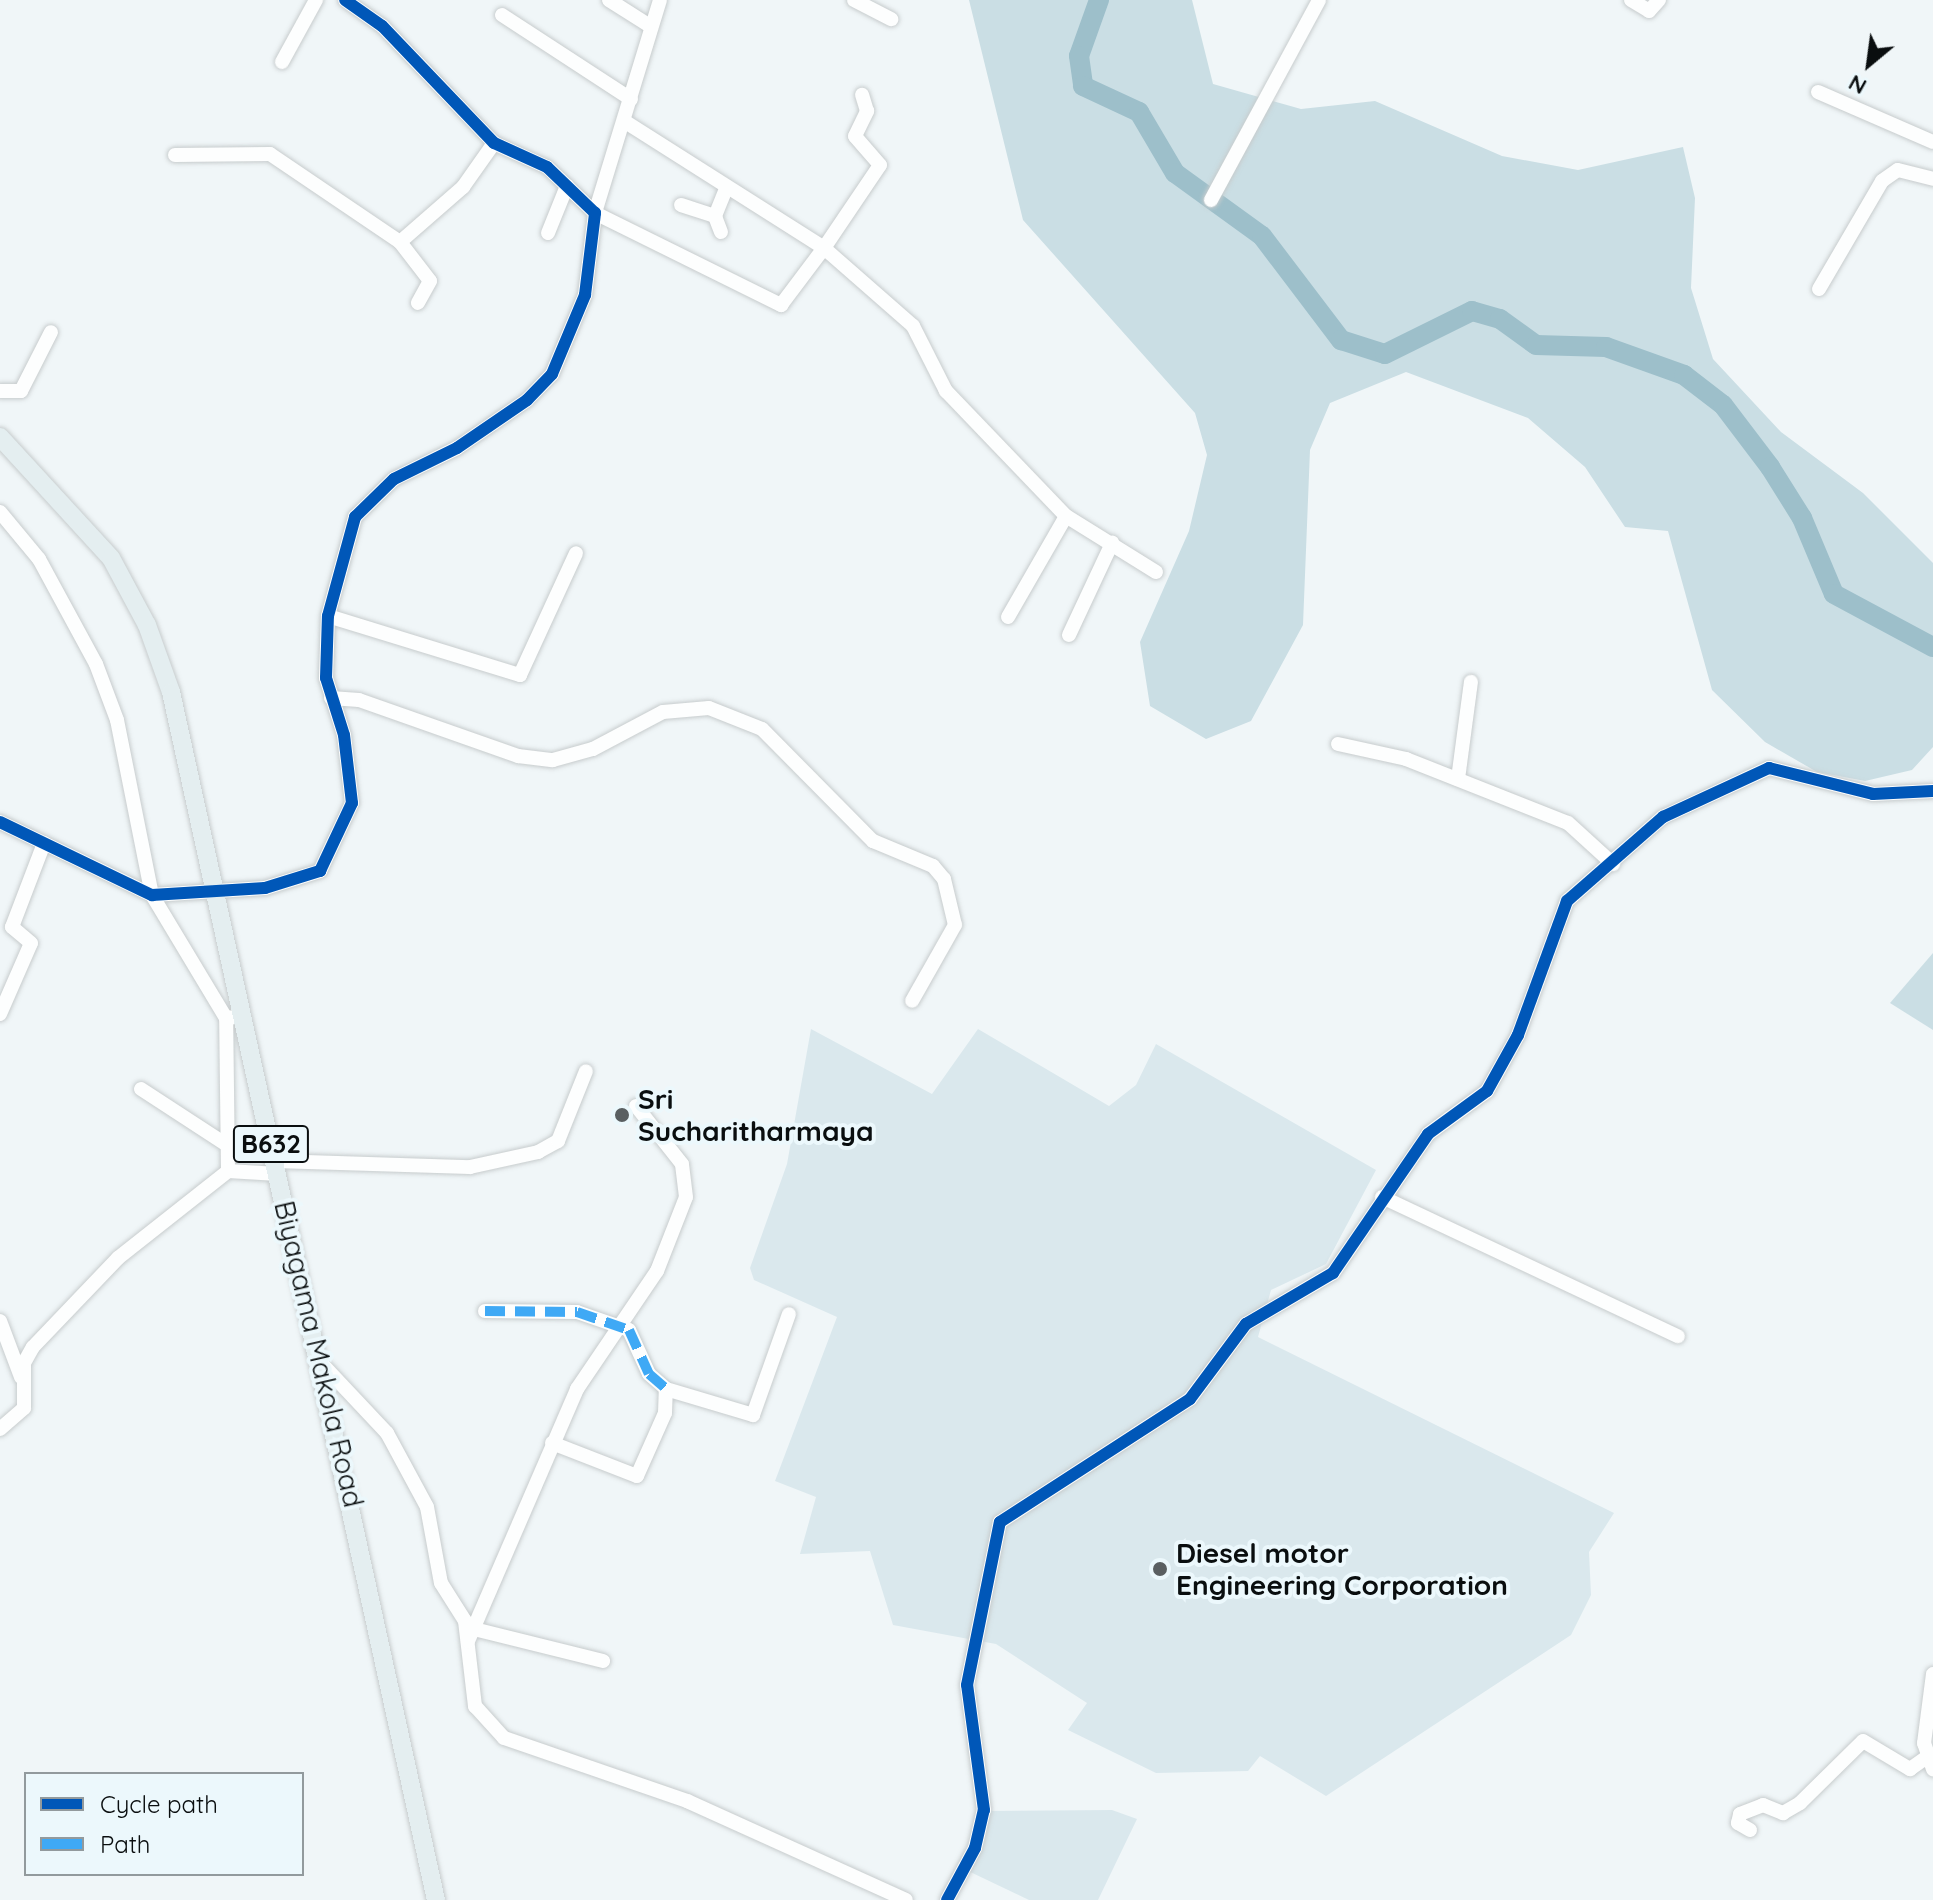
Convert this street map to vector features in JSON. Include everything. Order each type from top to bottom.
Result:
[{"type":"main road","name":"Biyagama Makola Road","points":[[0,437],[74,510],[111,558],[147,625],[171,692],[215,888],[235,1017],[276,1167],[324,1366],[436,1900]]},
{"type":"street","points":[[282,62],[316,0]]},
{"type":"street","points":[[345,0],[382,26],[494,143],[547,167],[595,213],[781,305],[880,165],[855,136],[867,111],[862,95]]},
{"type":"street","points":[[609,0],[647,24]]},
{"type":"street","points":[[1,824],[152,895],[201,896],[215,888],[265,888],[320,871],[352,803],[353,781],[331,698],[328,616],[355,517],[394,479],[457,448],[552,374],[585,295],[595,213],[631,99],[647,24],[660,0]]},
{"type":"street","points":[[854,0],[891,19]]},
{"type":"street","points":[[1211,200],[1319,0]]},
{"type":"street","points":[[1631,0],[1649,11],[1659,0]]},
{"type":"street","points":[[502,15],[631,99]]},
{"type":"street","points":[[1818,92],[1933,142]]},
{"type":"street","points":[[624,121],[726,189],[824,248],[913,326],[946,391],[1066,516],[1156,572]]},
{"type":"street","points":[[400,242],[463,187],[494,143]]},
{"type":"street","points":[[175,155],[270,154],[400,242],[430,281],[418,303]]},
{"type":"street","points":[[1819,289],[1882,181],[1898,170],[1933,179]]},
{"type":"street","points":[[548,233],[567,186]]},
{"type":"street","points":[[721,232],[715,216],[726,189]]},
{"type":"street","points":[[681,205],[715,216]]},
{"type":"street","points":[[0,391],[21,391],[51,332]]},
{"type":"street","points":[[0,512],[39,559],[96,664],[117,720],[152,895],[235,1017],[228,1171]]},
{"type":"street","points":[[1008,617],[1066,516]]},
{"type":"street","points":[[1069,635],[1112,543]]},
{"type":"street","points":[[328,616],[520,675],[576,553]]},
{"type":"street","points":[[1458,779],[1471,682]]},
{"type":"street","points":[[331,698],[359,700],[518,756],[553,760],[593,749],[663,712],[709,708],[762,729],[873,841],[933,866],[944,879],[955,925],[912,1001]]},
{"type":"street","points":[[1338,744],[1458,779],[1568,823],[1613,864]]},
{"type":"street","points":[[947,1900],[975,1848],[984,1810],[967,1685],[1000,1522],[1190,1399],[1246,1324],[1333,1273],[1382,1197],[1428,1134],[1487,1091],[1518,1035],[1567,901],[1613,864],[1663,817],[1769,768],[1873,794],[1933,791]]},
{"type":"street","points":[[0,1014],[31,943],[12,927],[44,843]]},
{"type":"street","points":[[0,1429],[24,1408],[23,1383],[33,1347],[118,1258],[228,1171],[276,1167],[470,1167],[538,1152],[558,1141],[586,1071]]},
{"type":"street","points":[[141,1089],[227,1145]]},
{"type":"street","points":[[470,1635],[552,1443],[616,1329],[657,1271],[686,1197],[682,1164],[636,1106]]},
{"type":"street","points":[[1382,1197],[1678,1336]]},
{"type":"street","points":[[485,1311],[577,1312],[638,1339],[649,1374],[666,1389],[753,1415],[789,1314]]},
{"type":"street","points":[[0,1321],[23,1383]]},
{"type":"street","points":[[324,1366],[387,1433],[427,1507],[441,1583],[465,1621],[470,1635],[475,1706],[504,1738],[737,1821],[906,1900]]},
{"type":"street","points":[[552,1443],[637,1476],[665,1413],[666,1389]]},
{"type":"street","points":[[470,1635],[603,1661]]},
{"type":"street","points":[[1750,1830],[1738,1823],[1740,1814],[1763,1805],[1783,1813],[1800,1803],[1863,1741],[1910,1769],[1929,1764],[1933,1674]]},
{"type":"shaded area","points":[[969,0],[1192,0],[1213,84],[1301,109],[1375,101],[1502,156],[1578,170],[1683,147],[1695,198],[1691,288],[1713,359],[1781,432],[1863,493],[1933,563],[1933,747],[1912,770],[1865,781],[1817,772],[1765,742],[1712,690],[1668,531],[1625,527],[1585,467],[1528,418],[1406,372],[1330,403],[1310,450],[1303,625],[1251,721],[1206,739],[1150,706],[1140,642],[1189,531],[1207,455],[1195,413],[1023,220]]},
{"type":"shaded area","points":[[1933,953],[1933,1030],[1890,1003]]},
{"type":"shaded area","points":[[811,1029],[932,1094],[978,1029],[1109,1106],[1136,1085],[1156,1044],[1376,1170],[1326,1264],[1271,1290],[1258,1337],[1614,1513],[1589,1552],[1591,1595],[1571,1635],[1326,1796],[1260,1756],[1248,1771],[1156,1773],[1068,1730],[1087,1703],[996,1644],[893,1625],[870,1551],[800,1554],[816,1497],[775,1481],[837,1317],[754,1280],[750,1268],[787,1164]]},
{"type":"shaded area","points":[[1112,1810],[1137,1819],[1098,1900],[1029,1900],[964,1869],[985,1811]]},
{"type":"waterway","points":[[1099,0],[1079,56],[1083,86],[1139,112],[1175,173],[1262,236],[1341,340],[1385,354],[1472,311],[1500,319],[1536,345],[1606,347],[1684,375],[1723,405],[1770,467],[1802,518],[1834,594],[1933,647]]},
{"type":"marked path","points":[[485,1311],[577,1312],[629,1330],[649,1374],[666,1389]]},
{"type":"cycle path","points":[[0,822],[152,895],[265,888],[320,871],[352,803],[344,735],[326,678],[328,616],[355,517],[394,479],[457,448],[527,400],[552,374],[585,295],[595,213],[547,167],[494,143],[382,26],[345,0]]},
{"type":"cycle path","points":[[947,1900],[975,1848],[984,1810],[967,1685],[1000,1522],[1190,1399],[1246,1324],[1333,1273],[1428,1134],[1487,1091],[1518,1035],[1567,901],[1663,817],[1769,768],[1873,794],[1933,791]]},
{"type":"place","name":"Sri Sucharitharmaya","points":[[622,1115]]},
{"type":"place","name":"Diesel motor Engineering Corporation","points":[[1160,1569]]}]
